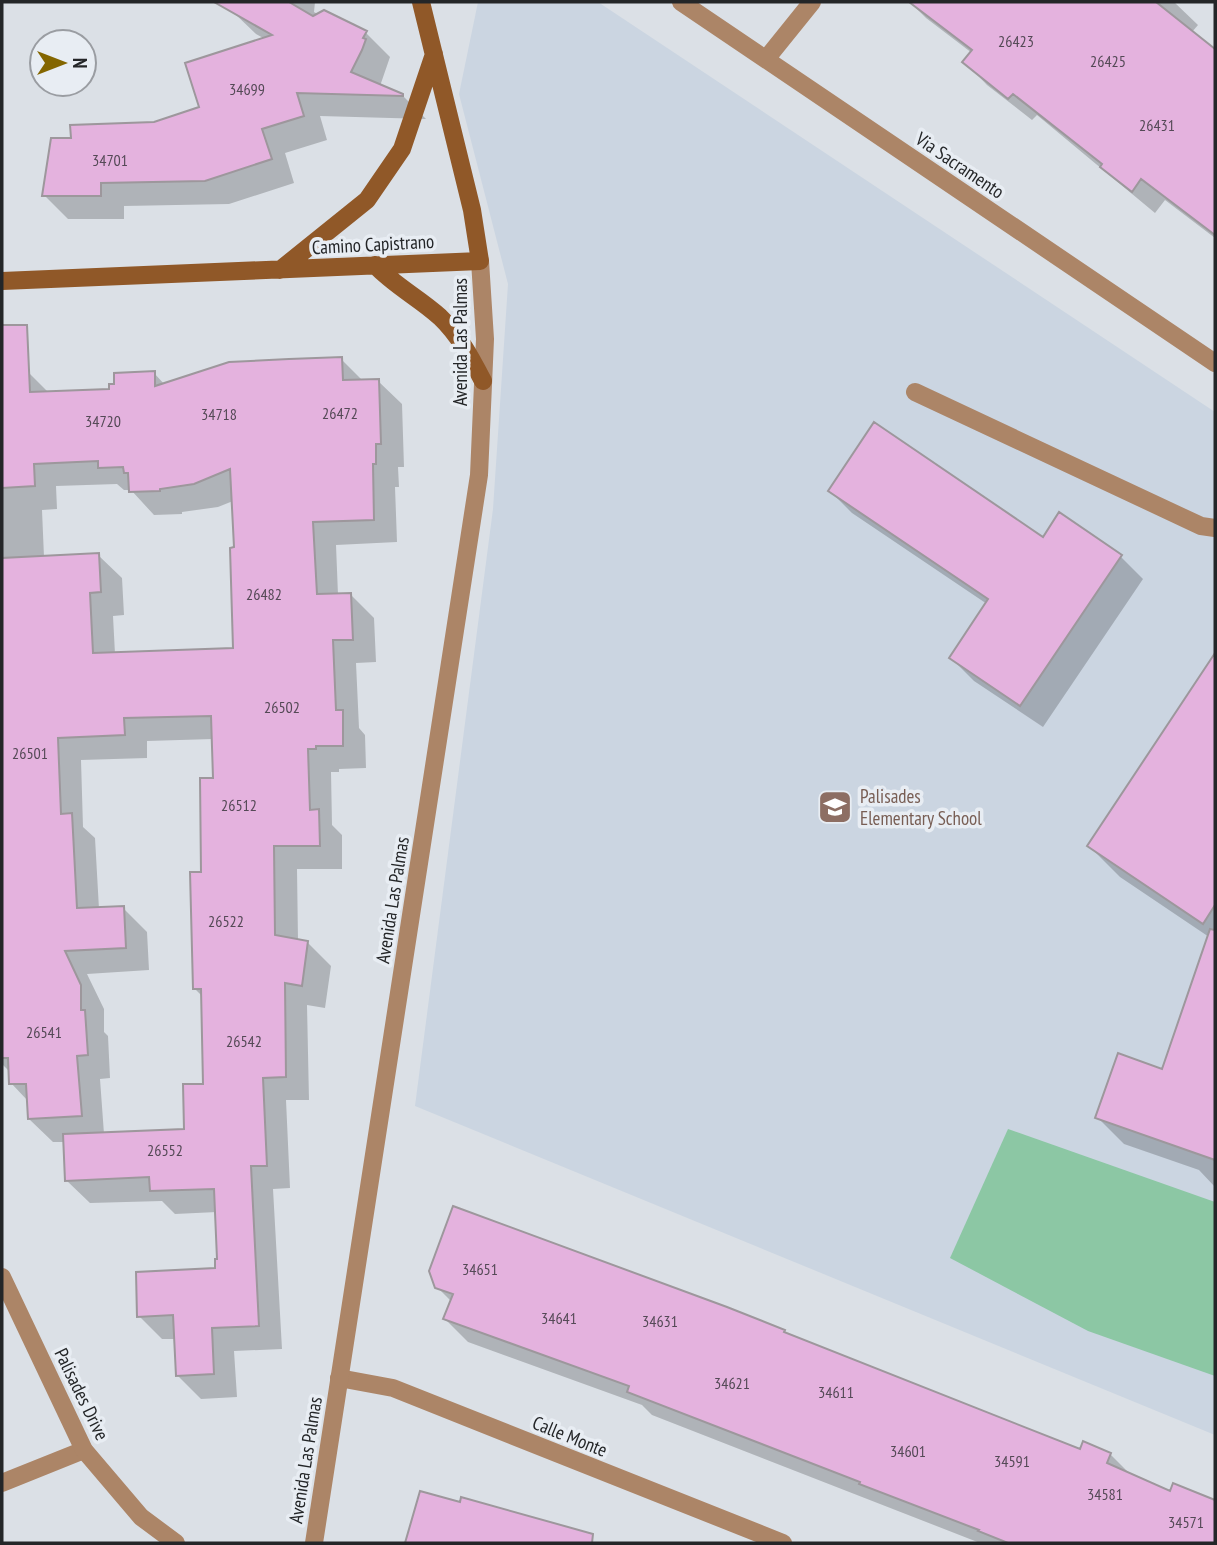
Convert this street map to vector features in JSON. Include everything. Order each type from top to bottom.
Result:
[{"type":"main road","points":[[421,2],[472,210],[480,261]]},
{"type":"main road","points":[[280,270],[367,200],[402,149],[434,54]]},
{"type":"main road","name":"Camino Capistrano","points":[[2,281],[480,261]]},
{"type":"main road","points":[[375,265],[390,281],[440,317],[465,347],[483,381]]},
{"type":"street","name":"Via Sacramento","points":[[681,2],[1215,363]]},
{"type":"street","points":[[766,59],[812,2]]},
{"type":"street","name":"Avenida Las Palmas","points":[[314,1543],[479,475],[485,339],[480,261]]},
{"type":"street","points":[[915,392],[1201,526],[1215,528]]},
{"type":"street","name":"Palisades Drive","points":[[2,1277],[84,1450],[141,1517],[176,1543]]},
{"type":"street","name":"Calle Monte","points":[[339,1378],[393,1388],[783,1543]]},
{"type":"street","points":[[2,1483],[84,1450]]},
{"type":"shaded area","name":"Palisades Elementary School","points":[[478,2],[598,2],[1215,412],[1215,1435],[415,1106],[493,509],[508,284],[459,94]]},
{"type":"green space","points":[[1008,1129],[1215,1202],[1215,1376],[1088,1331],[950,1258]]},
{"type":"building","points":[[214,2],[289,2],[313,16],[324,10],[367,31],[362,50],[351,72],[403,96],[297,93],[304,116],[262,129],[272,159],[205,181],[101,183],[101,196],[42,196],[51,138],[71,138],[70,125],[154,122],[199,107],[185,63],[272,35]]},
{"type":"building","points":[[909,2],[1156,2],[1215,49],[1215,235],[1141,179],[1132,192],[1100,167],[1102,164],[1013,94],[1008,99],[962,62],[972,50]]},
{"type":"building","points":[[2,325],[27,325],[30,392],[109,389],[109,384],[114,384],[114,373],[155,371],[155,386],[229,362],[342,357],[343,380],[379,379],[381,444],[376,444],[376,464],[373,464],[374,520],[313,522],[317,594],[351,593],[353,640],[333,640],[336,710],[343,710],[343,746],[316,746],[316,749],[308,749],[310,810],[319,809],[320,846],[274,846],[275,935],[308,941],[302,986],[285,983],[286,1077],[263,1078],[267,1166],[251,1166],[259,1326],[212,1328],[214,1374],[176,1376],[173,1315],[137,1317],[136,1272],[215,1268],[217,1259],[214,1189],[150,1191],[149,1177],[65,1181],[63,1134],[184,1129],[183,1084],[203,1084],[201,989],[193,989],[190,872],[201,872],[200,778],[213,778],[211,716],[124,718],[125,735],[58,738],[61,814],[72,813],[77,908],[124,906],[126,948],[65,951],[81,985],[81,1010],[85,1010],[88,1055],[77,1056],[82,1116],[28,1119],[26,1084],[9,1084],[8,1058],[2,1058],[2,558],[99,553],[101,592],[90,593],[93,653],[233,648],[230,548],[234,547],[230,469],[194,484],[160,491],[129,492],[128,473],[124,473],[123,467],[98,468],[98,461],[34,464],[35,486],[2,488]]},
{"type":"building","points":[[874,422],[1043,537],[1059,512],[1122,555],[1020,706],[949,658],[988,599],[828,491]]},
{"type":"building","points":[[1215,653],[1215,905],[1203,924],[1087,846]]},
{"type":"building","points":[[1210,929],[1215,930],[1215,1160],[1095,1118],[1118,1053],[1162,1069]]},
{"type":"building","points":[[453,1206],[727,1307],[1080,1449],[1083,1441],[1111,1453],[1107,1463],[1170,1491],[1173,1483],[1215,1500],[1215,1543],[1008,1543],[859,1484],[860,1482],[627,1392],[629,1386],[443,1319],[453,1294],[435,1288],[429,1271]]},
{"type":"building","points":[[420,1491],[460,1502],[461,1497],[593,1534],[592,1543],[405,1543]]},
{"type":"place","name":"Palisades Elementary School","points":[[835,807]]}]
